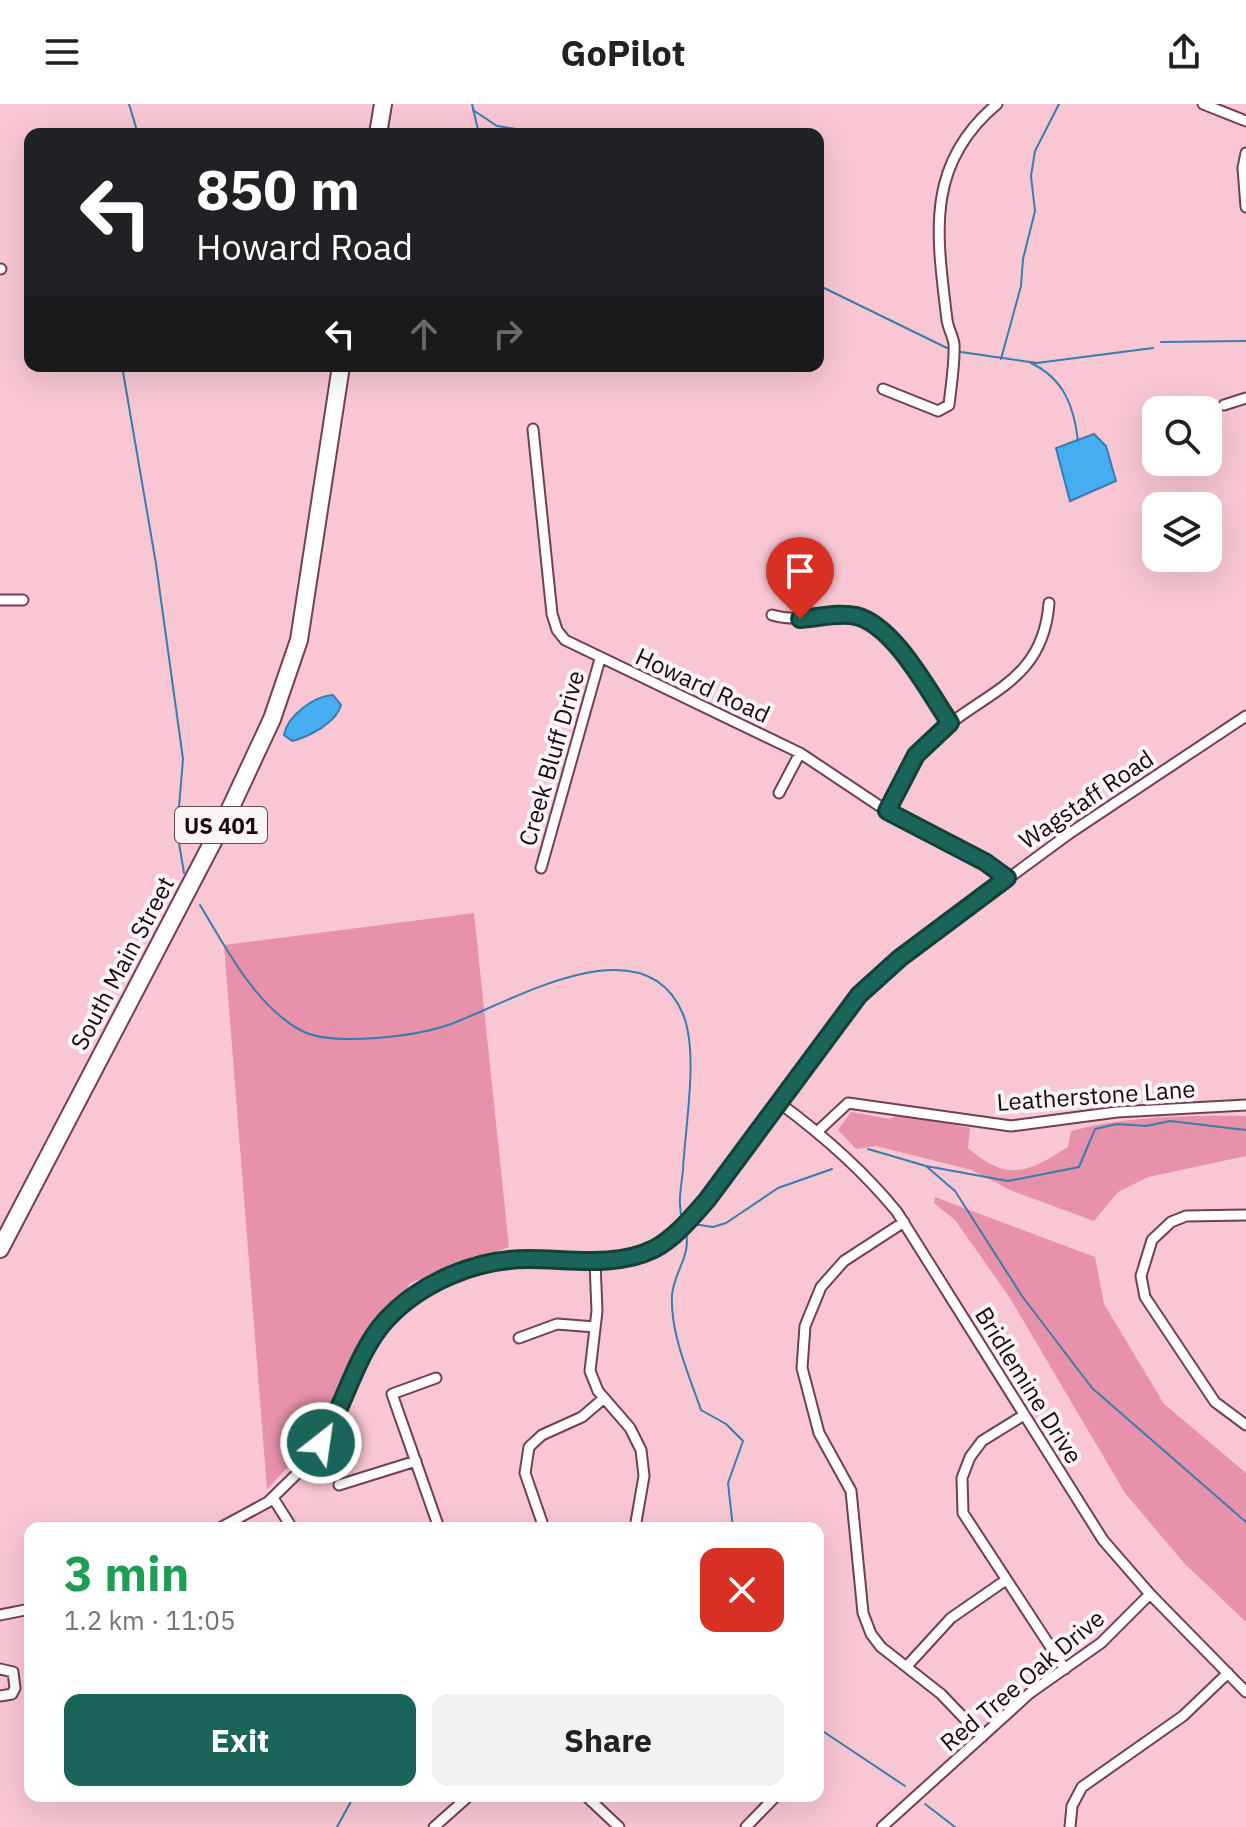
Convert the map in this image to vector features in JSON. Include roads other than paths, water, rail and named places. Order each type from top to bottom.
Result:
[{"type":"highway","points":[[379,128],[383,104]]},
{"type":"highway","name":"South Main Street","points":[[0,1249],[230,809],[291,673],[299,640],[340,372]]},
{"type":"street","points":[[883,389],[938,411],[949,405],[954,342],[948,326],[938,235],[939,206],[945,176],[957,151],[973,127],[997,104]]},
{"type":"street","points":[[1203,104],[1246,121]]},
{"type":"street","points":[[1246,153],[1246,207]]},
{"type":"street","points":[[1224,405],[1246,398]]},
{"type":"street","name":"Howard Road","points":[[533,429],[552,614],[557,630],[565,640],[800,753],[887,811],[985,862],[1007,878]]},
{"type":"street","points":[[0,600],[23,600]]},
{"type":"street","points":[[887,811],[916,755],[950,723],[1019,674],[1033,659],[1044,639],[1049,603]]},
{"type":"street","points":[[772,615],[800,619],[857,616],[882,629],[950,723]]},
{"type":"street","name":"Creek Bluff Drive","points":[[541,868],[600,659]]},
{"type":"street","name":"Wagstaff Road","points":[[231,1522],[273,1498],[291,1482],[321,1443],[371,1342],[399,1308],[436,1284],[490,1261],[595,1262],[654,1249],[683,1227],[707,1200],[847,1008],[872,982],[1007,878],[1245,719]]},
{"type":"street","points":[[779,793],[800,753]]},
{"type":"street","name":"Bridlemine Drive","points":[[778,1102],[818,1131],[867,1174],[904,1222],[1103,1540],[1150,1594],[1246,1692]]},
{"type":"street","name":"Leatherstone Lane","points":[[818,1131],[848,1103],[1011,1126],[1117,1112],[1246,1105]]},
{"type":"street","points":[[1246,1215],[1186,1216],[1171,1222],[1152,1240],[1141,1276],[1145,1297],[1215,1402],[1246,1425]]},
{"type":"street","points":[[904,1222],[844,1261],[821,1287],[808,1311],[801,1348],[802,1368],[819,1433],[851,1491],[866,1623],[881,1647],[941,1694],[982,1737]]},
{"type":"street","points":[[595,1262],[595,1327],[590,1371],[603,1399],[630,1428],[641,1450],[644,1476],[636,1522]]},
{"type":"street","points":[[519,1338],[557,1324],[595,1327]]},
{"type":"street","points":[[436,1378],[392,1394],[437,1522]]},
{"type":"street","points":[[542,1522],[525,1473],[529,1447],[542,1435],[582,1417],[603,1399]]},
{"type":"street","points":[[1024,1415],[982,1441],[970,1457],[962,1478],[963,1513],[1065,1669]]},
{"type":"street","points":[[339,1485],[416,1461]]},
{"type":"street","points":[[273,1498],[288,1522]]},
{"type":"street","points":[[907,1666],[951,1618],[1006,1580]]},
{"type":"street","name":"Red Tree Oak Drive","points":[[882,1827],[1030,1693],[1101,1643],[1150,1594]]},
{"type":"street","points":[[0,1615],[24,1610]]},
{"type":"street","points":[[0,1669],[13,1672],[15,1688],[12,1694],[0,1696]]},
{"type":"street","points":[[1070,1827],[1072,1806],[1082,1787],[1183,1716],[1228,1673]]},
{"type":"street","points":[[434,1827],[462,1802]]},
{"type":"street","points":[[592,1802],[619,1827]]},
{"type":"street","points":[[746,1827],[770,1802]]},
{"type":"water","points":[[1094,434],[1106,446],[1116,481],[1070,501],[1056,448]]},
{"type":"water","points":[[333,695],[341,705],[328,723],[292,741],[284,735],[290,721],[302,708]]},
{"type":"waterway","points":[[129,104],[136,128]]},
{"type":"waterway","points":[[472,104],[478,128]]},
{"type":"waterway","points":[[1001,359],[1021,286],[1023,259],[1035,211],[1031,176],[1035,151],[1059,104]]},
{"type":"waterway","points":[[473,110],[497,126],[510,128]]},
{"type":"waterway","points":[[824,288],[947,348]]},
{"type":"waterway","points":[[1161,342],[1246,341]]},
{"type":"waterway","points":[[961,352],[1037,363],[1153,348]]},
{"type":"waterway","points":[[1031,363],[1059,385],[1074,416],[1078,441]]},
{"type":"waterway","points":[[123,372],[156,564],[183,759],[177,831],[184,873]]},
{"type":"waterway","points":[[200,905],[256,992],[285,1020],[316,1036],[376,1038],[436,1028],[540,986],[608,970],[639,973],[664,987],[683,1014],[690,1049],[690,1090],[680,1196],[683,1223]]},
{"type":"waterway","points":[[868,1149],[926,1166],[1008,1181],[1079,1167],[1095,1129],[1117,1124],[1146,1126],[1170,1121],[1246,1130]]},
{"type":"waterway","points":[[926,1166],[955,1191],[1022,1296],[1092,1388],[1246,1522]]},
{"type":"waterway","points":[[693,1224],[713,1227],[726,1223],[778,1188],[832,1169]]},
{"type":"waterway","points":[[685,1229],[687,1246],[673,1286],[674,1324],[701,1410],[726,1424],[743,1441],[728,1483],[732,1522]]},
{"type":"waterway","points":[[824,1732],[905,1786]]},
{"type":"waterway","points":[[337,1827],[351,1802]]},
{"type":"waterway","points":[[925,1804],[955,1827]]}]
